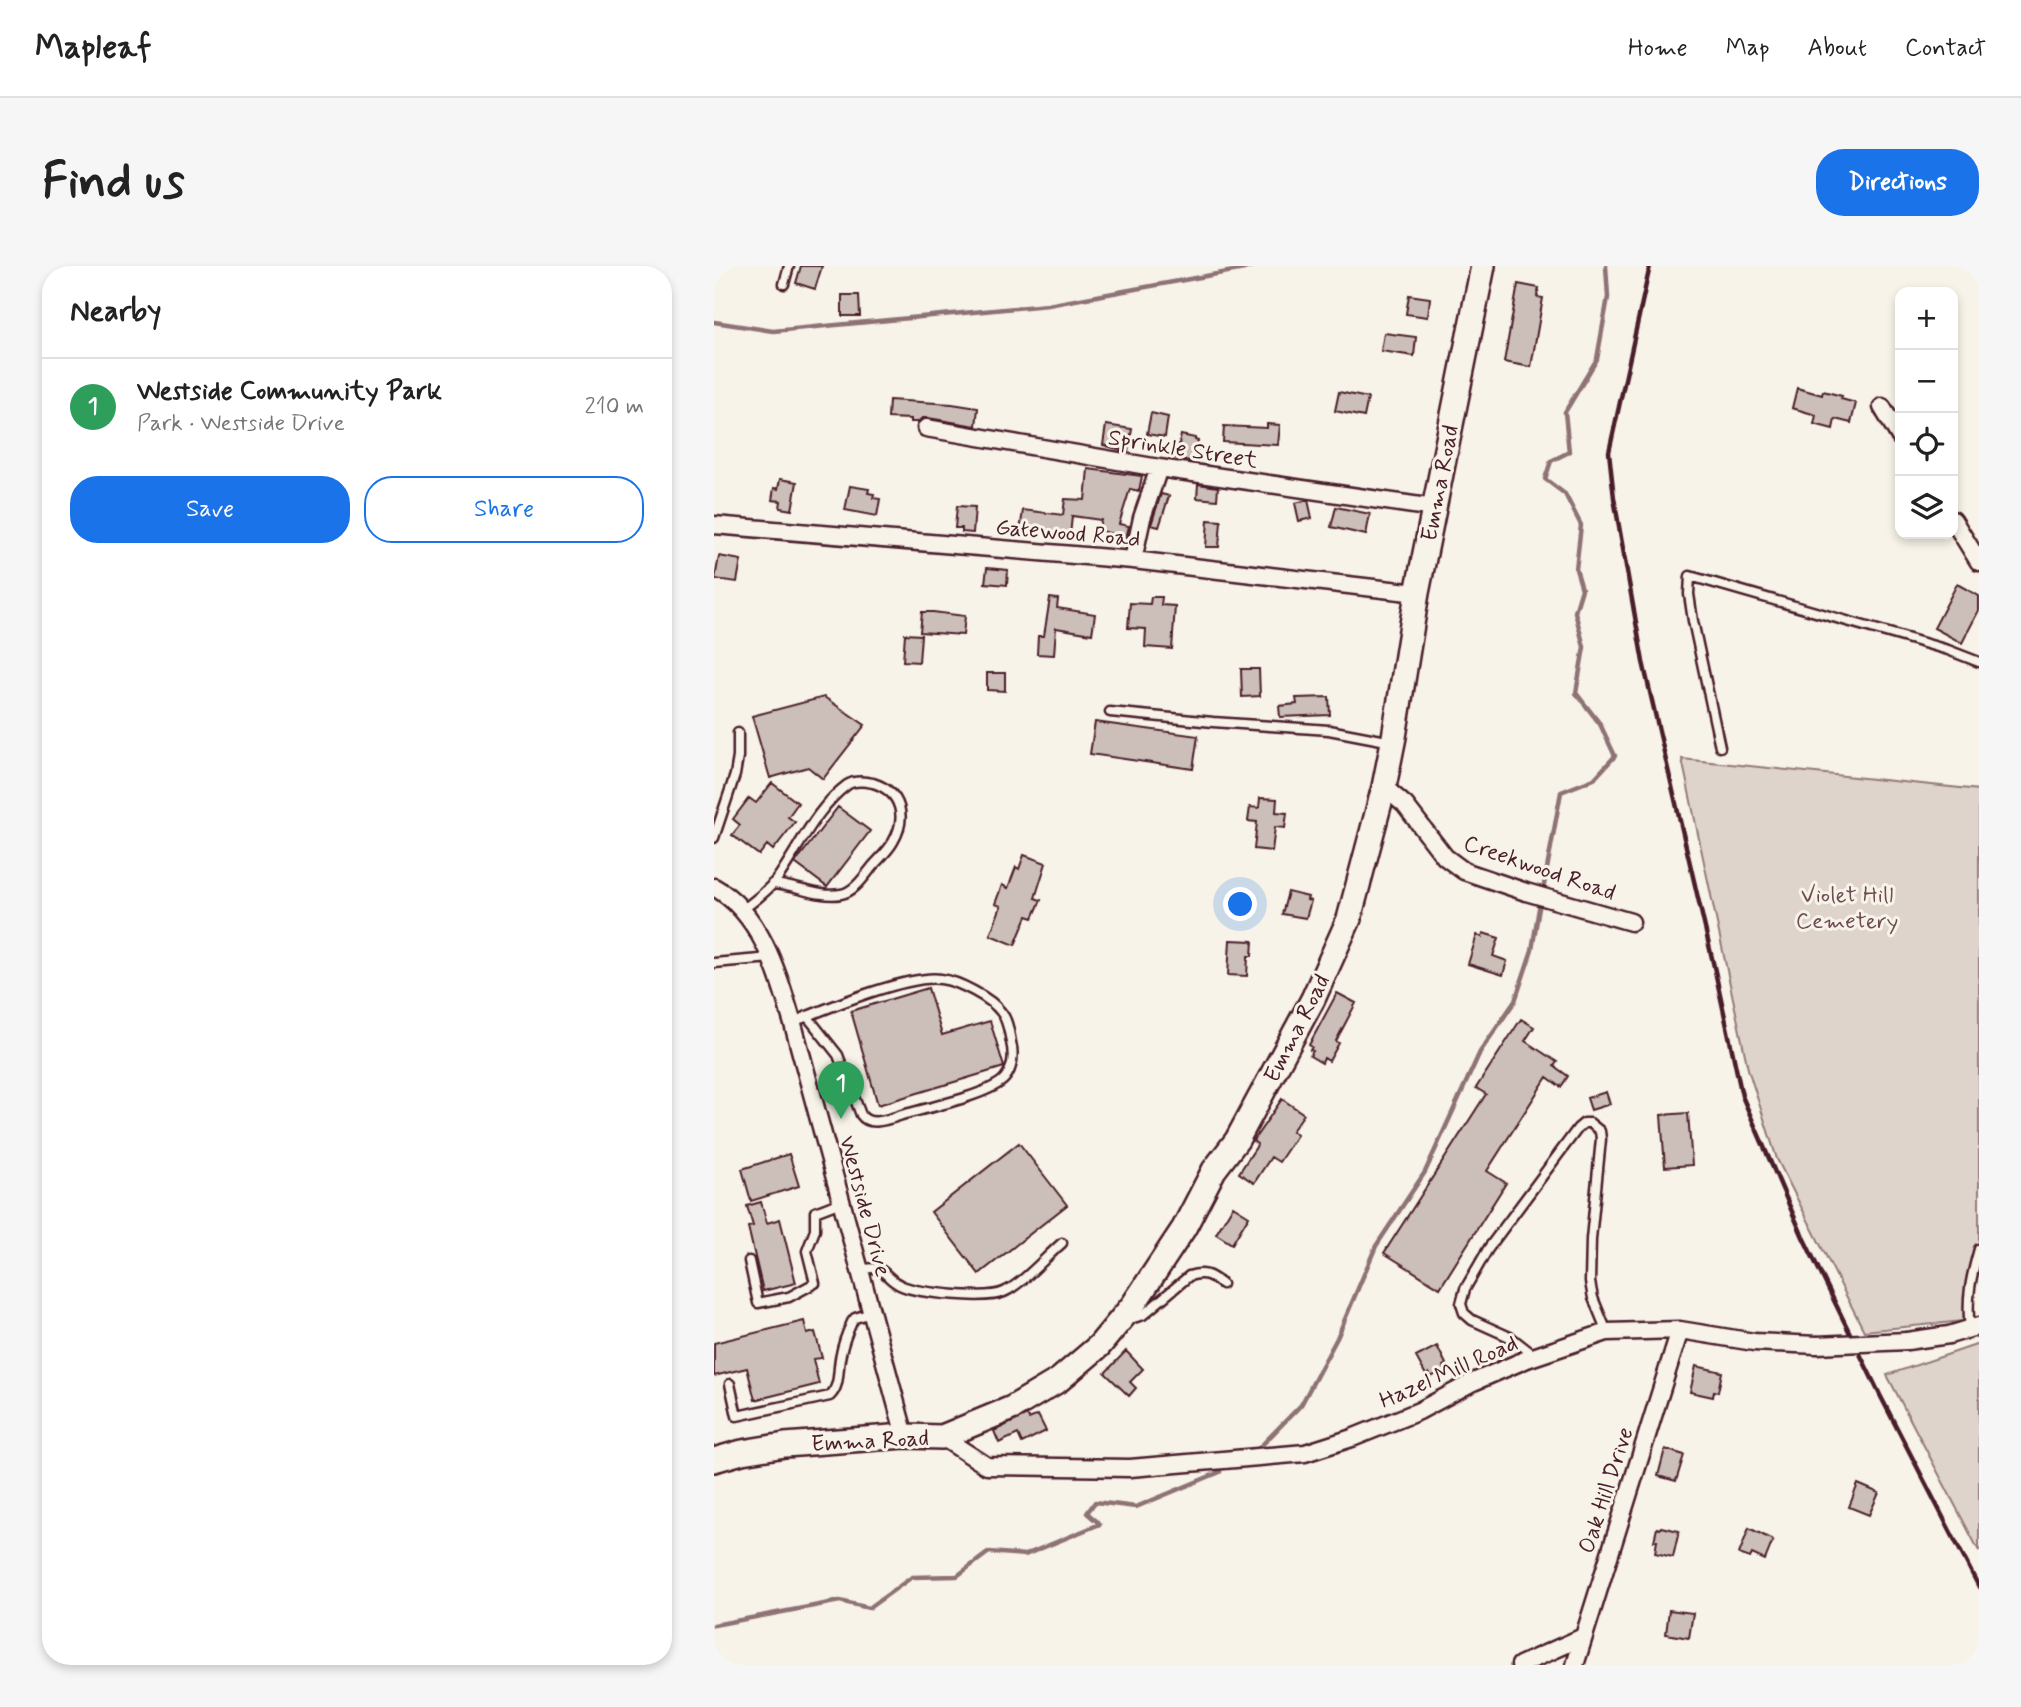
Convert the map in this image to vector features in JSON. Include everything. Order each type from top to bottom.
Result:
[{"type":"street","name":"Emma Road","points":[[714,1460],[785,1445],[905,1436],[942,1437],[1012,1408],[1059,1380],[1099,1346],[1133,1305],[1184,1228],[1214,1170],[1237,1140],[1313,999],[1349,919],[1384,787],[1417,593],[1483,266]]},
{"type":"street","points":[[1882,407],[1895,429]]},
{"type":"street","name":"Sprinkle Street","points":[[926,428],[1159,468],[1434,508]]},
{"type":"street","points":[[1133,560],[1142,519],[1159,468]]},
{"type":"street","name":"Gatewood Road","points":[[714,525],[1133,560],[1417,593]]},
{"type":"street","points":[[1958,528],[1979,562]]},
{"type":"street","name":"Creekwood Road","points":[[1384,787],[1405,805],[1445,858],[1464,871],[1631,922]]},
{"type":"street","name":"Westside Drive","points":[[714,887],[730,896],[764,940],[800,1019],[841,1202],[905,1436]]},
{"type":"street","name":"Hazel Mill Road","points":[[942,1437],[987,1466],[1130,1468],[1305,1453],[1352,1438],[1419,1411],[1471,1383],[1535,1356],[1607,1332],[1680,1330],[1754,1342],[1817,1345],[1906,1341],[1949,1335],[1975,1327]]},
{"type":"street","name":"Oak Hill Drive","points":[[1576,1665],[1680,1330]]},
{"type":"street","points":[[1520,1665],[1583,1637]]},
{"type":"lane","points":[[784,284],[789,266]]},
{"type":"lane","points":[[1720,747],[1693,621],[1689,594],[1690,576],[1948,650],[1979,662]]},
{"type":"lane","points":[[1110,712],[1329,730],[1393,742]]},
{"type":"lane","points":[[714,838],[735,775],[738,733]]},
{"type":"lane","points":[[741,911],[772,884],[829,802],[848,784],[856,781],[878,785],[892,794],[899,803],[901,821],[893,843],[867,874],[846,893],[829,894],[786,884],[772,884]]},
{"type":"lane","points":[[714,962],[771,958]]},
{"type":"lane","points":[[942,979],[990,1001],[1001,1011],[1007,1021],[1013,1049],[1012,1066],[1005,1079],[990,1088],[941,1105],[874,1122],[868,1121],[861,1115],[838,1055],[800,1019],[908,981],[942,979]]},
{"type":"lane","points":[[1535,1356],[1512,1338],[1472,1320],[1464,1313],[1461,1304],[1465,1289],[1488,1249],[1584,1123],[1590,1123],[1600,1131],[1601,1139],[1591,1239],[1590,1282],[1593,1298],[1607,1332]]},
{"type":"lane","points":[[749,1261],[758,1303],[789,1297],[815,1283],[807,1251],[815,1230],[815,1212],[841,1202]]},
{"type":"lane","points":[[859,1270],[880,1268],[899,1285],[912,1289],[955,1295],[1001,1294],[1062,1243]]},
{"type":"lane","points":[[1975,1327],[1967,1307],[1971,1275],[1979,1249]]},
{"type":"lane","points":[[1121,1319],[1130,1321],[1143,1315],[1189,1276],[1208,1273],[1222,1284]]},
{"type":"lane","points":[[730,1384],[737,1416],[830,1396],[838,1385],[840,1358],[852,1322],[855,1318],[871,1313]]},
{"type":"green space","name":"Violet Hill Cemetery","points":[[1682,759],[1979,790],[1979,1259],[1963,1321],[1864,1331],[1777,1159],[1748,1069]]},
{"type":"green space","points":[[1979,1344],[1979,1551],[1887,1375]]},
{"type":"building","points":[[801,266],[822,266],[815,289],[796,283]]},
{"type":"building","points":[[1518,284],[1539,288],[1537,297],[1543,298],[1531,367],[1504,362]]},
{"type":"building","points":[[842,295],[859,295],[860,316],[842,316]]},
{"type":"building","points":[[1409,295],[1430,298],[1428,317],[1406,314]]},
{"type":"building","points":[[1384,333],[1416,337],[1414,356],[1381,351]]},
{"type":"building","points":[[1797,388],[1822,395],[1823,391],[1856,403],[1851,423],[1835,419],[1833,429],[1814,424],[1816,415],[1792,408]]},
{"type":"building","points":[[1339,392],[1368,398],[1364,417],[1335,411]]},
{"type":"building","points":[[889,400],[978,408],[976,426],[928,418],[911,422],[911,419],[888,418]]},
{"type":"building","points":[[1151,413],[1168,417],[1165,437],[1147,434]]},
{"type":"building","points":[[1267,424],[1280,425],[1278,445],[1223,442],[1224,426],[1267,428]]},
{"type":"building","points":[[1106,425],[1132,429],[1128,452],[1103,445]]},
{"type":"building","points":[[1181,435],[1198,441],[1198,463],[1176,458]]},
{"type":"building","points":[[1088,469],[1142,476],[1139,491],[1130,489],[1119,524],[1129,526],[1126,538],[1098,530],[1101,520],[1072,516],[1070,536],[1020,531],[1023,510],[1063,515],[1065,499],[1085,500]]},
{"type":"building","points":[[780,479],[797,482],[792,510],[780,508],[781,501],[772,500],[774,488],[778,489]]},
{"type":"building","points":[[1198,484],[1218,487],[1217,500],[1197,498]]},
{"type":"building","points":[[850,486],[869,489],[868,493],[874,494],[873,498],[880,499],[877,516],[845,510]]},
{"type":"building","points":[[1161,494],[1169,496],[1159,527],[1151,525]]},
{"type":"building","points":[[1308,500],[1312,518],[1299,521],[1295,503]]},
{"type":"building","points":[[957,506],[975,507],[973,533],[955,528]]},
{"type":"building","points":[[1336,507],[1370,514],[1366,535],[1331,527]]},
{"type":"building","points":[[1208,520],[1221,521],[1219,547],[1206,547]]},
{"type":"building","points":[[719,556],[741,560],[737,582],[715,579]]},
{"type":"building","points":[[987,568],[1008,570],[1007,585],[985,583]]},
{"type":"building","points":[[1957,584],[1979,596],[1979,610],[1962,643],[1934,628]]},
{"type":"building","points":[[1151,597],[1162,597],[1161,605],[1175,606],[1172,649],[1145,647],[1146,629],[1128,628],[1130,603],[1150,604]]},
{"type":"building","points":[[1050,598],[1058,599],[1057,608],[1095,614],[1092,634],[1056,628],[1054,655],[1037,654],[1038,636],[1044,636]]},
{"type":"building","points":[[922,612],[965,616],[963,635],[920,632]]},
{"type":"building","points":[[905,634],[921,635],[919,662],[903,661]]},
{"type":"building","points":[[1241,669],[1259,669],[1260,696],[1242,697]]},
{"type":"building","points":[[987,673],[1005,673],[1005,691],[987,690]]},
{"type":"building","points":[[824,697],[865,725],[823,779],[808,767],[770,778],[752,716]]},
{"type":"building","points":[[1329,697],[1330,715],[1280,717],[1279,706],[1297,704],[1296,698]]},
{"type":"building","points":[[1095,722],[1198,736],[1193,769],[1090,754]]},
{"type":"building","points":[[772,783],[798,803],[788,817],[795,822],[773,850],[767,845],[759,855],[732,835],[740,825],[733,819],[749,798],[756,803]]},
{"type":"building","points":[[1260,798],[1277,799],[1276,812],[1287,813],[1285,828],[1275,827],[1272,851],[1254,849],[1257,822],[1248,821],[1250,807],[1259,808]]},
{"type":"building","points":[[838,807],[870,831],[827,887],[795,863]]},
{"type":"building","points":[[1024,855],[1046,863],[1035,898],[1041,900],[1033,918],[1027,916],[1015,945],[990,935],[1001,906],[995,904],[1002,885],[1008,888]]},
{"type":"building","points":[[1288,892],[1308,897],[1307,900],[1311,901],[1306,918],[1282,914]]},
{"type":"building","points":[[1483,933],[1499,938],[1493,956],[1507,961],[1503,975],[1468,964],[1477,935],[1482,937]]},
{"type":"building","points":[[1230,940],[1253,941],[1252,956],[1248,956],[1247,976],[1228,975]]},
{"type":"building","points":[[928,988],[942,1035],[990,1021],[1004,1067],[878,1105],[851,1011]]},
{"type":"building","points":[[1337,993],[1356,1003],[1329,1061],[1324,1058],[1322,1063],[1310,1056],[1313,1051],[1309,1045]]},
{"type":"building","points":[[1521,1019],[1534,1027],[1525,1041],[1557,1062],[1554,1066],[1568,1076],[1561,1087],[1547,1077],[1487,1171],[1506,1183],[1440,1288],[1384,1253],[1486,1094],[1476,1088]]},
{"type":"building","points":[[1606,1092],[1610,1104],[1591,1110],[1587,1098]]},
{"type":"building","points":[[1282,1099],[1304,1114],[1292,1131],[1297,1135],[1279,1162],[1271,1157],[1254,1183],[1239,1173],[1256,1147],[1257,1144],[1253,1141]]},
{"type":"building","points":[[1688,1113],[1692,1165],[1665,1167],[1661,1115]]},
{"type":"building","points":[[1019,1143],[1067,1205],[979,1274],[931,1212]]},
{"type":"building","points":[[789,1154],[799,1186],[751,1201],[742,1169]]},
{"type":"building","points":[[761,1202],[767,1223],[780,1219],[796,1283],[763,1291],[748,1227],[753,1226],[747,1206]]},
{"type":"building","points":[[1233,1206],[1249,1216],[1232,1244],[1216,1234]]},
{"type":"building","points":[[804,1321],[807,1334],[815,1332],[822,1358],[813,1359],[819,1384],[755,1400],[747,1368],[714,1376],[714,1343]]},
{"type":"building","points":[[1437,1346],[1446,1364],[1443,1366],[1445,1370],[1431,1377],[1429,1373],[1426,1375],[1416,1357]]},
{"type":"building","points":[[1126,1351],[1143,1369],[1130,1382],[1136,1388],[1129,1396],[1105,1373]]},
{"type":"building","points":[[1696,1366],[1722,1372],[1718,1392],[1714,1391],[1713,1397],[1690,1392]]},
{"type":"building","points":[[1027,1415],[1029,1419],[1038,1415],[1046,1431],[1022,1443],[1018,1434],[999,1443],[994,1431]]},
{"type":"building","points":[[1665,1449],[1684,1455],[1676,1481],[1658,1476]]},
{"type":"building","points":[[1858,1484],[1879,1493],[1869,1515],[1849,1507]]},
{"type":"building","points":[[1657,1528],[1679,1531],[1673,1557],[1655,1553]]},
{"type":"building","points":[[1749,1528],[1773,1540],[1765,1560],[1752,1554],[1750,1558],[1739,1554]]},
{"type":"building","points":[[1669,1610],[1693,1613],[1689,1638],[1666,1634]]},
{"type":"waterway","points":[[714,322],[773,331],[1048,305],[1252,266]]},
{"type":"waterway","points":[[1544,885],[1561,792],[1594,779],[1615,756],[1600,724],[1576,693],[1584,647],[1575,612],[1582,589],[1576,569],[1581,525],[1565,494],[1545,479],[1551,461],[1569,452],[1565,412],[1597,359],[1608,297],[1606,266]]},
{"type":"waterway","points":[[1259,1448],[1301,1405],[1337,1338],[1376,1246],[1425,1172],[1480,1052],[1515,1001],[1532,950],[1540,902]]},
{"type":"waterway","points":[[714,1625],[840,1601],[869,1608],[912,1577],[957,1576],[989,1552],[1025,1555],[1100,1524],[1087,1513],[1095,1502],[1136,1507],[1220,1472]]},
{"type":"railway","points":[[1650,266],[1609,452],[1614,498],[1643,662],[1742,1096],[1803,1237],[1880,1395],[1979,1587]]},
{"type":"place","name":"Westside Community Park","points":[[841,1119]]}]
